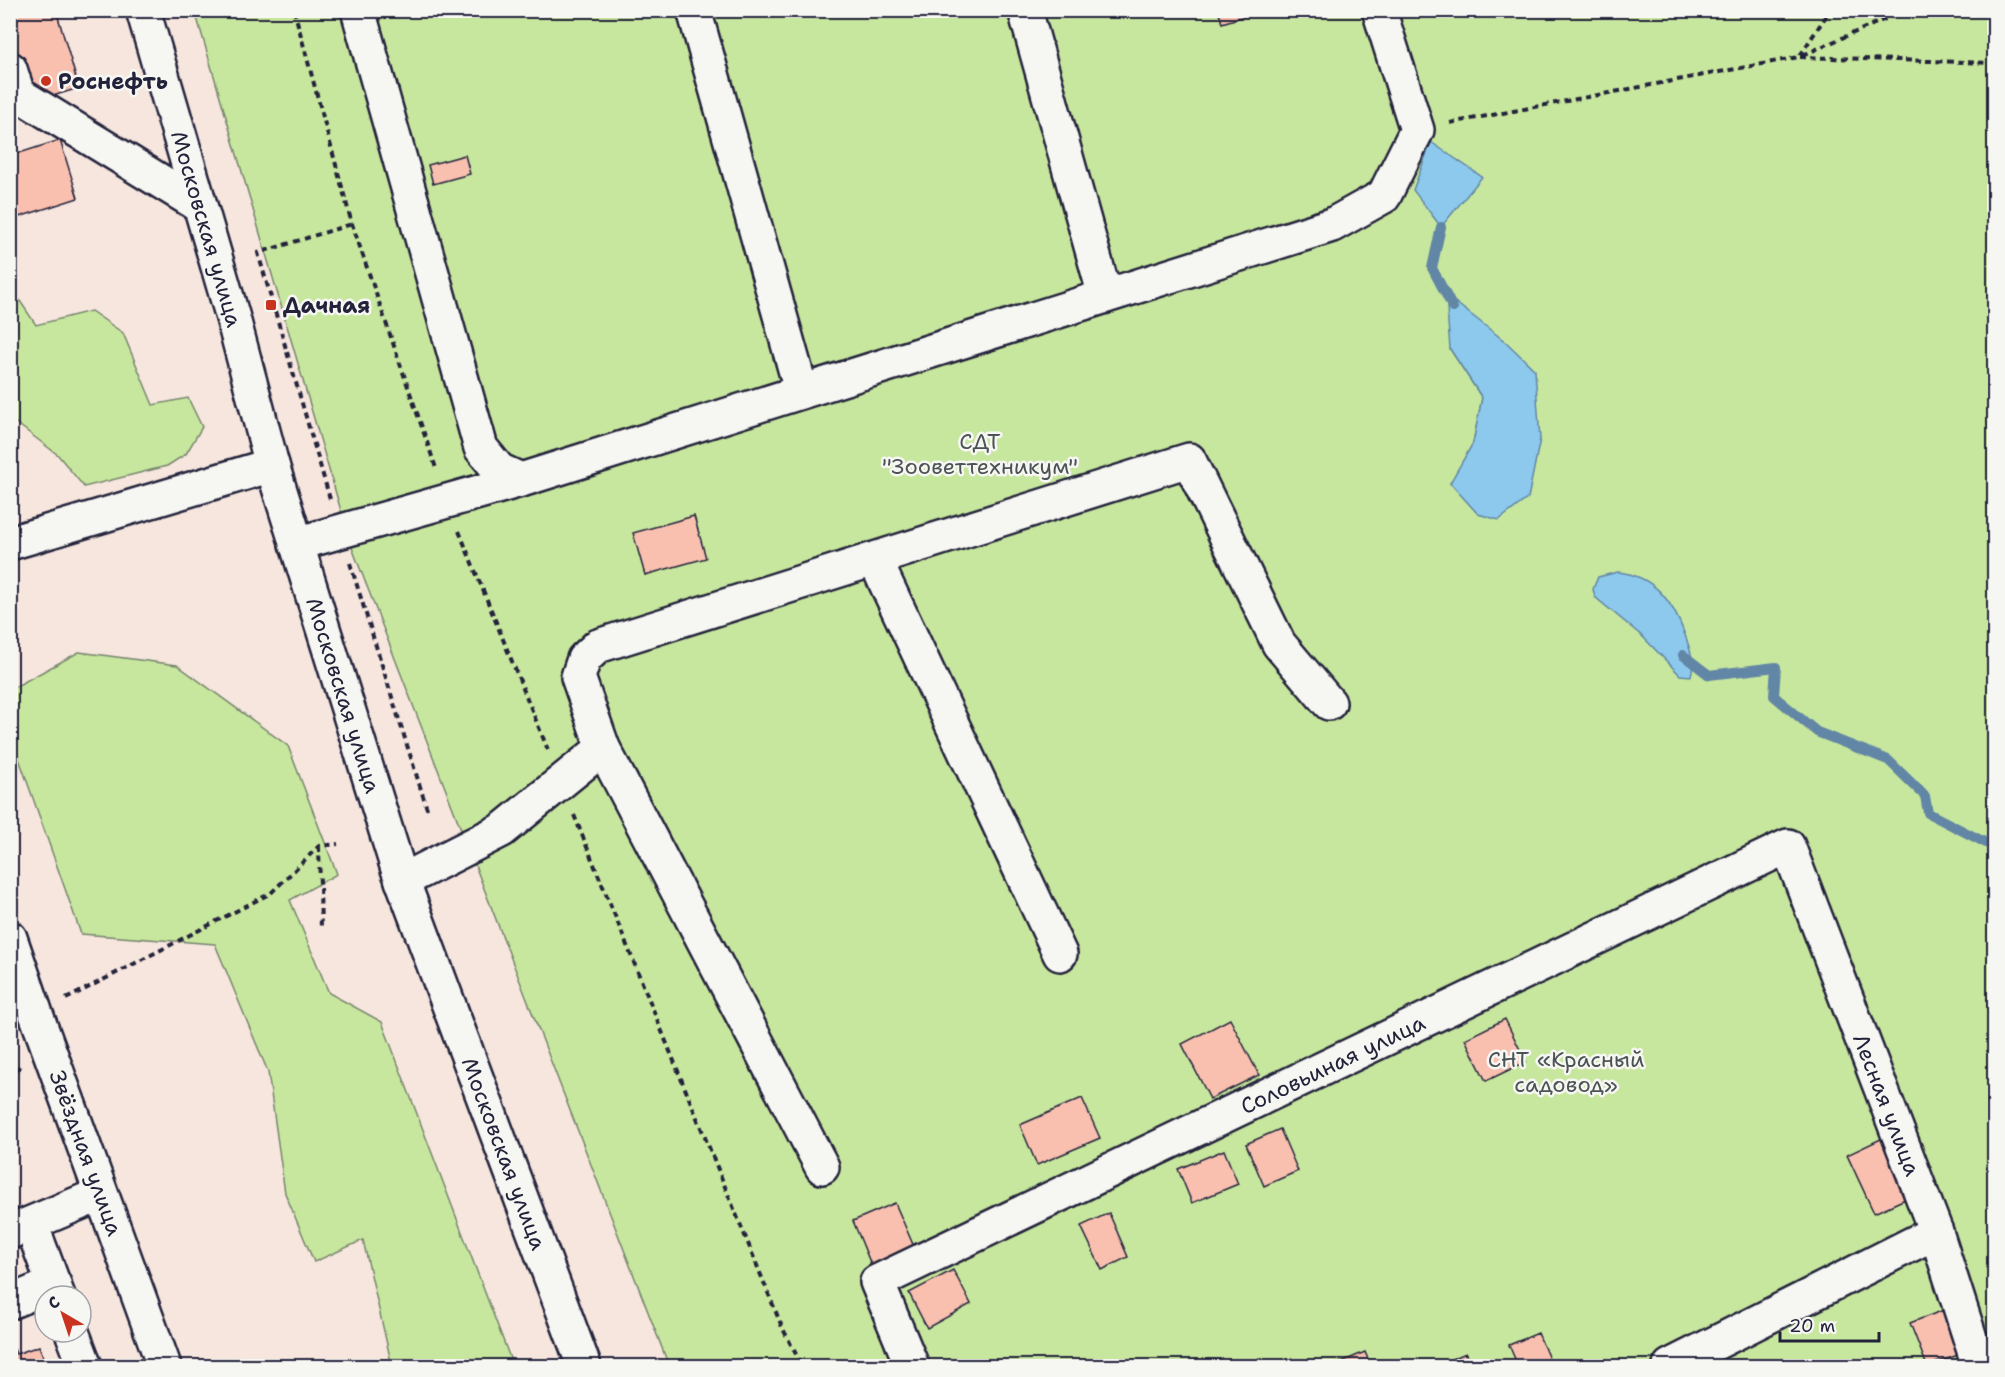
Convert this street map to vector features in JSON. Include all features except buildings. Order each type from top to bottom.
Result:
[{"type":"street","name":"Московская улица","points":[[143,10],[233,318],[272,465],[402,881],[584,1366]]},
{"type":"street","points":[[358,10],[481,448],[499,470],[521,480]]},
{"type":"street","points":[[694,10],[801,390]]},
{"type":"street","points":[[1025,10],[1105,296]]},
{"type":"street","points":[[296,544],[521,480],[801,390],[1332,225],[1384,196],[1417,130],[1379,10]]},
{"type":"street","points":[[10,69],[18,94],[199,205]]},
{"type":"street","points":[[822,1167],[603,748],[578,677],[584,659],[598,646],[1189,460],[1279,644],[1329,703]]},
{"type":"street","points":[[10,543],[272,465]]},
{"type":"street","points":[[875,560],[1060,954]]},
{"type":"street","points":[[402,881],[502,830],[603,748]]},
{"type":"street","name":"Лесная улица","points":[[1788,846],[1936,1232],[1979,1366]]},
{"type":"street","name":"Соловьиная улица","points":[[912,1366],[877,1282],[1788,846]]},
{"type":"street","name":"Звёздная улица","points":[[10,938],[164,1366]]},
{"type":"street","points":[[53,1284],[21,1228],[101,1194]]},
{"type":"street","points":[[1670,1366],[1936,1232]]},
{"type":"street","points":[[10,1302],[33,1296]]},
{"type":"street","points":[[77,1344],[85,1366]]},
{"type":"path","points":[[294,10],[352,224],[446,500],[782,1327],[802,1366]]},
{"type":"path","points":[[1799,57],[1830,10]]},
{"type":"path","points":[[1799,57],[1906,10]]},
{"type":"path","points":[[1417,130],[1799,57],[1995,63]]},
{"type":"path","points":[[352,224],[258,253],[340,531],[428,812]]},
{"type":"path","points":[[10,1091],[36,1014],[271,893],[319,846],[338,844]]},
{"type":"path","points":[[319,846],[321,928]]},
{"type":"green space","points":[[195,11],[1994,11],[1994,1366],[669,1366],[351,545]],"holes":[[[1450,349],[1540,439],[1451,483],[1473,443],[1482,398]]]},
{"type":"green space","points":[[10,286],[36,325],[91,311],[123,333],[153,405],[188,398],[202,427],[186,454],[167,466],[84,487],[58,455],[11,419]]},
{"type":"green space","points":[[79,652],[177,665],[288,746],[337,874],[290,900],[329,993],[382,1022],[513,1366],[392,1366],[363,1240],[314,1262],[285,1193],[268,1072],[215,944],[81,934],[11,736],[11,689]]},
{"type":"water","points":[[1431,142],[1482,177],[1441,227],[1413,190]]},
{"type":"water","points":[[1446,295],[1506,342],[1535,370],[1540,439],[1528,498],[1499,520],[1478,514],[1450,483],[1473,443],[1482,398],[1450,349]]},
{"type":"water","points":[[1618,572],[1642,579],[1652,585],[1668,602],[1680,623],[1690,651],[1691,676],[1680,675],[1643,637],[1595,597],[1593,589],[1598,577]]},
{"type":"waterway","points":[[1441,227],[1432,268],[1453,308]]},
{"type":"waterway","points":[[1683,655],[1709,675],[1776,667],[1774,696],[1817,732],[1888,760],[1925,796],[1928,813],[1994,847]]},
{"type":"place","name":"Роснефть","points":[[46,81]]},
{"type":"place","name":"Дачная","points":[[271,305]]},
{"type":"park label","name":"СДТ \"Зооветтехникум\"","points":[[980,454]]},
{"type":"park label","name":"СНТ «Красный садовод»","points":[[1566,1072]]}]
